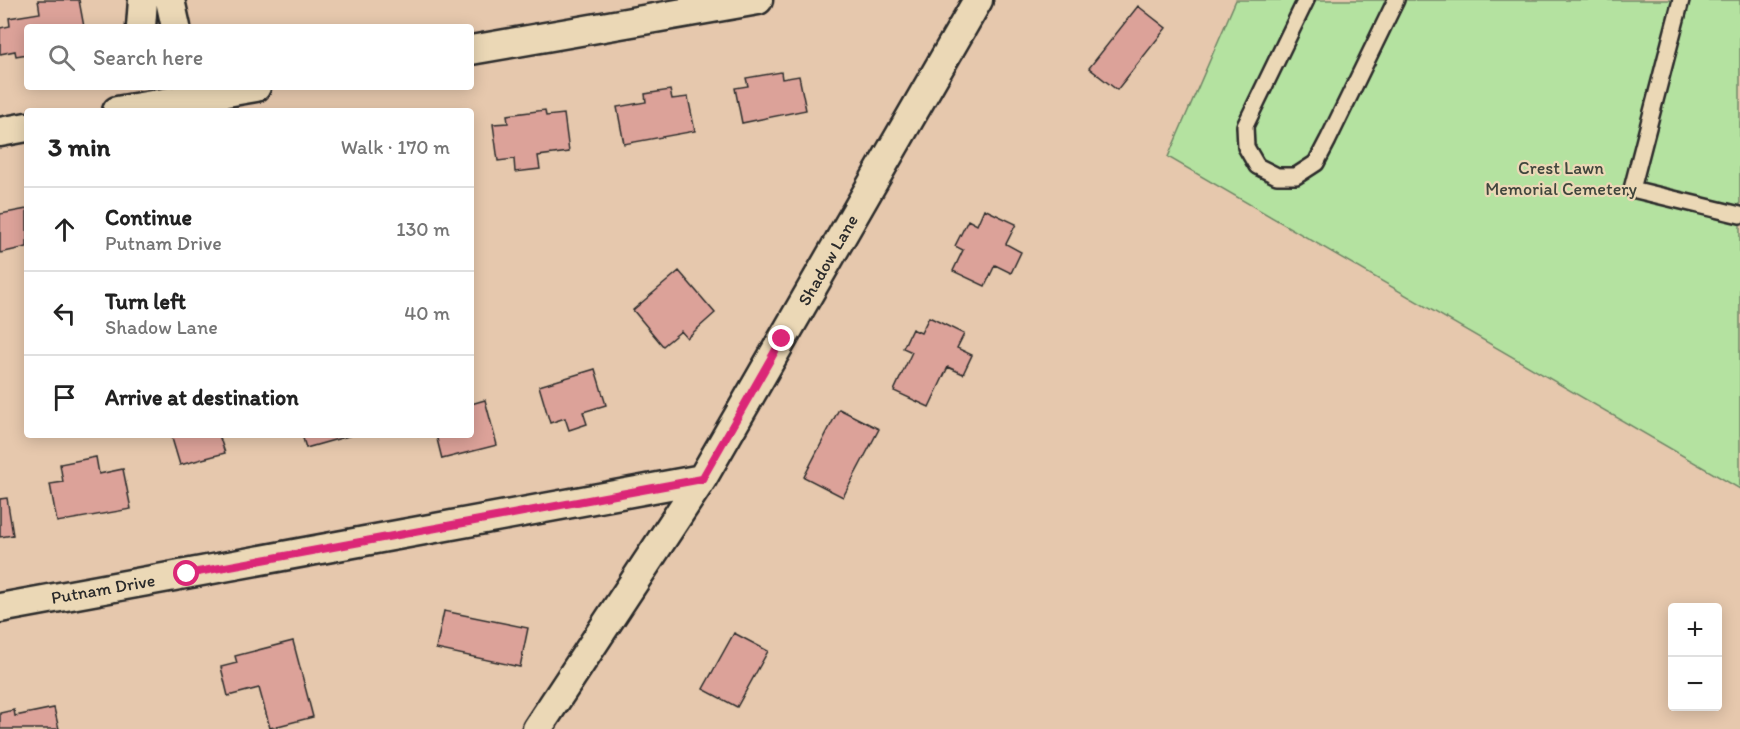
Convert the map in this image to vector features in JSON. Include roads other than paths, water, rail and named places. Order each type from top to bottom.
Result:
[{"type":"street","points":[[141,24],[143,0]]},
{"type":"street","points":[[170,0],[175,24]]},
{"type":"street","points":[[474,49],[758,0]]},
{"type":"street","name":"Shadow Lane","points":[[537,729],[702,479],[978,0]]},
{"type":"street","points":[[123,103],[222,90]]},
{"type":"street","points":[[0,132],[24,128]]},
{"type":"street","name":"Putnam Drive","points":[[0,608],[702,479]]},
{"type":"lane","points":[[1306,0],[1245,126],[1246,147],[1257,166],[1277,176],[1296,176],[1316,163],[1396,0]]},
{"type":"lane","points":[[1682,0],[1632,189],[1740,216]]},
{"type":"park label","name":"Crest Lawn Memorial Cemetery","points":[[1561,178]]}]
